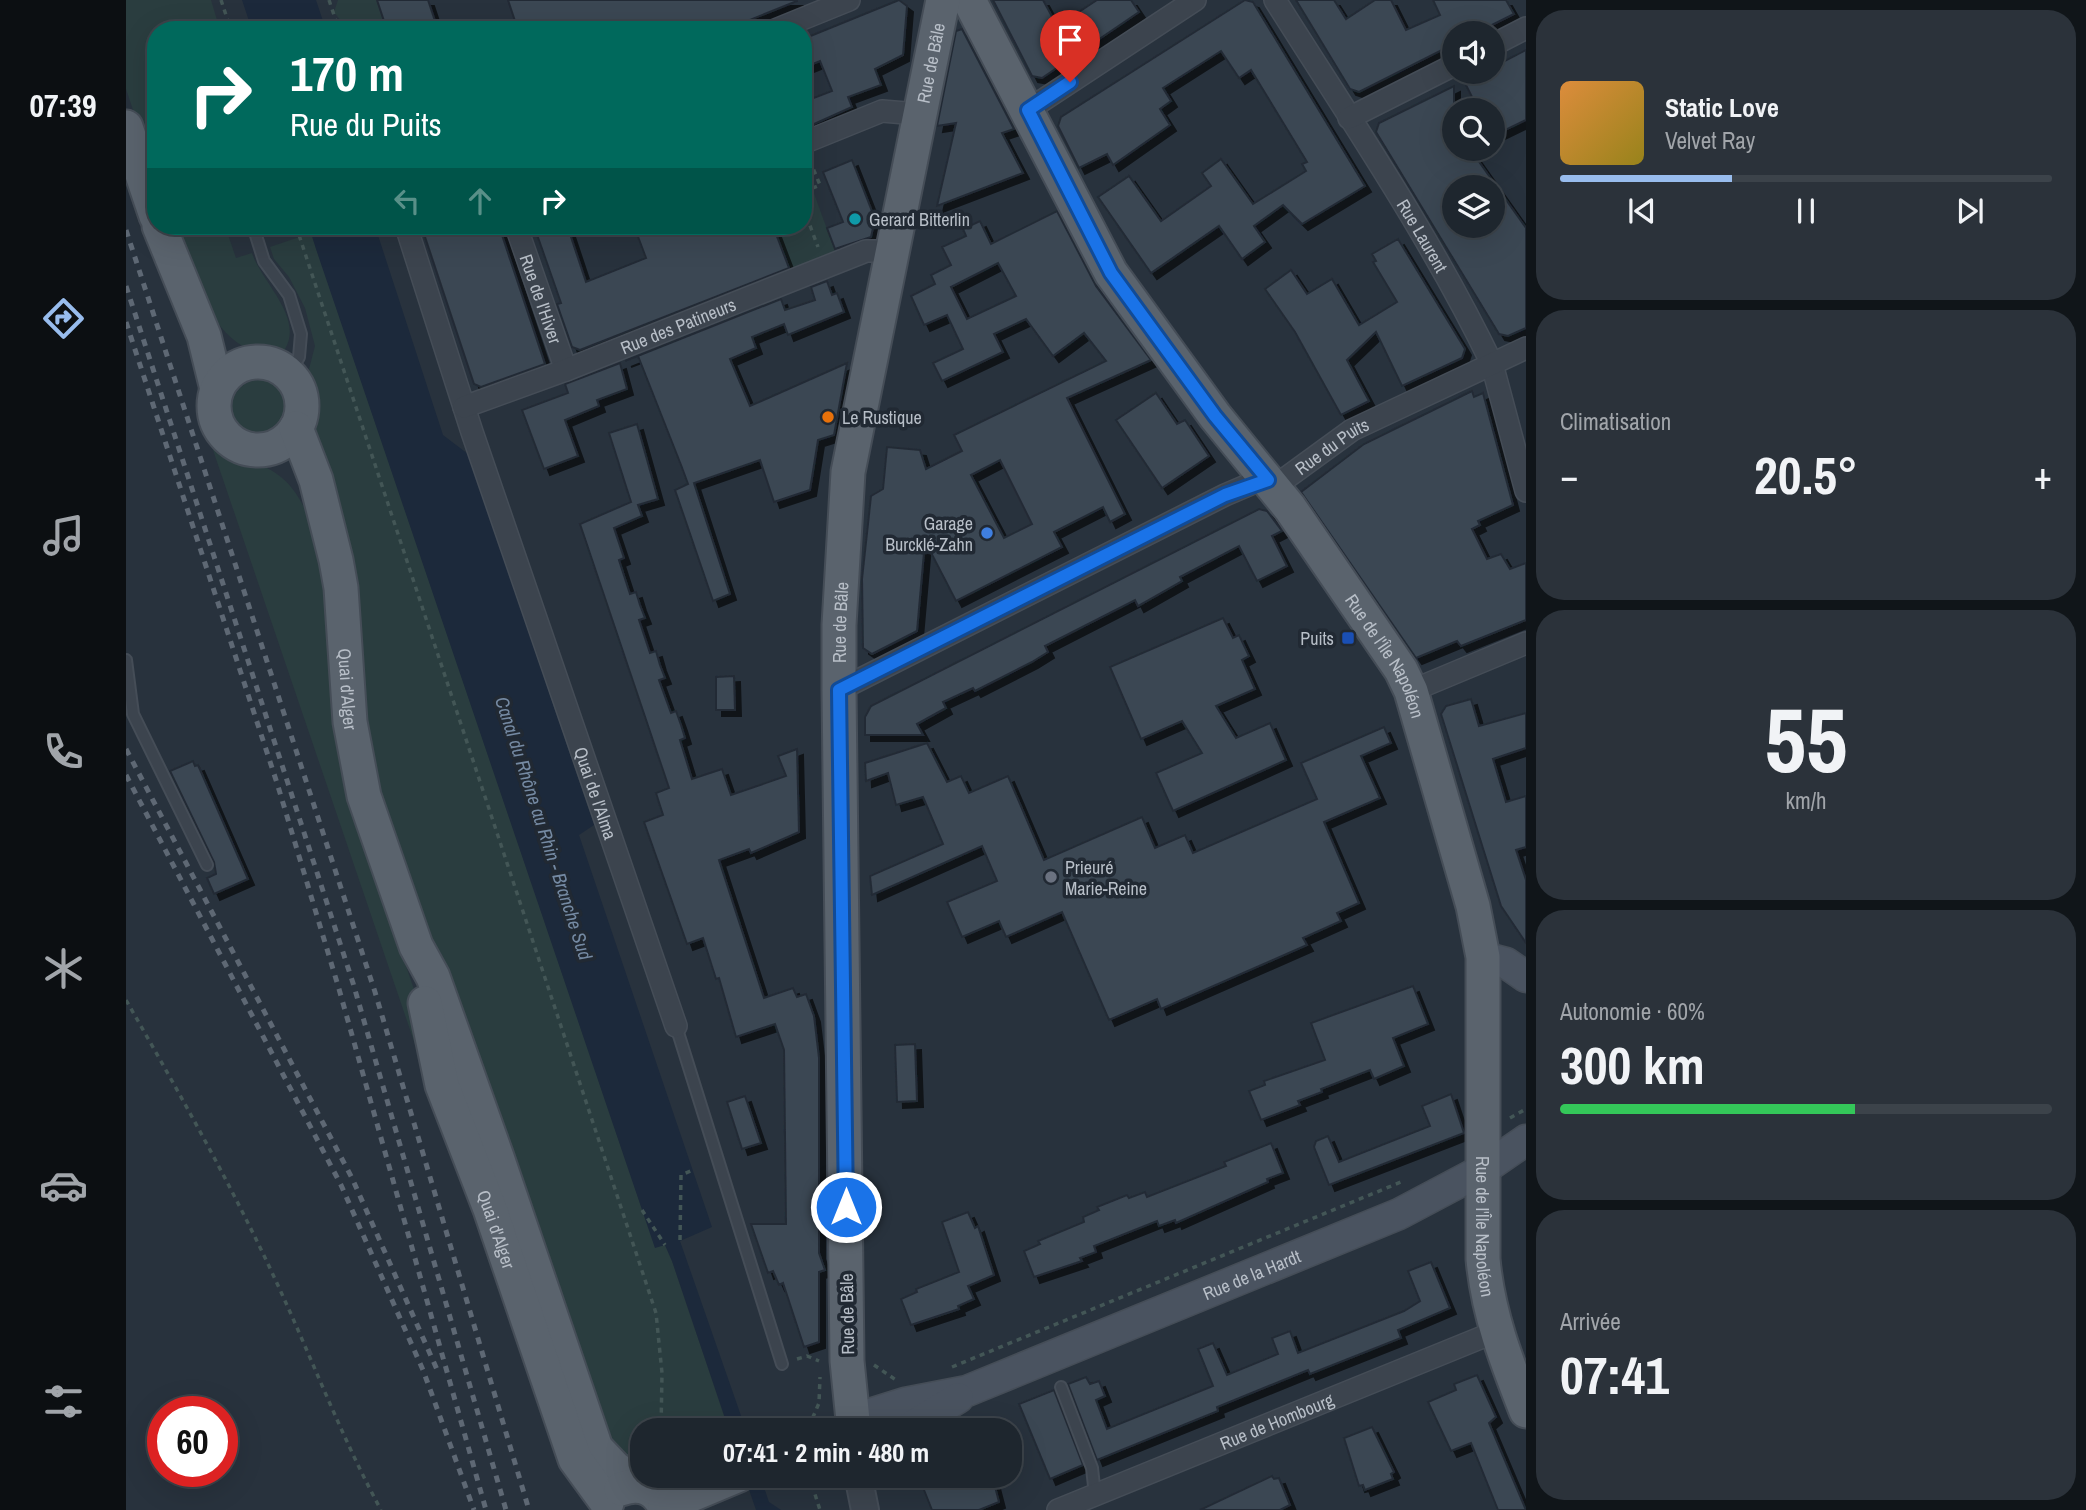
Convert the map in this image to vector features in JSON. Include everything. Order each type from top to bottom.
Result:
[{"type":"main road","name":"Rue de Bâle","points":[[843,1418],[829,1366],[839,625],[848,472],[943,0]]},
{"type":"main road","name":"Rue de l'Île Napoléon","points":[[969,0],[1111,273],[1215,416],[1268,480],[1363,614],[1411,691],[1473,906],[1483,957],[1483,1259],[1487,1299],[1495,1332],[1526,1411]]},
{"type":"main road","points":[[126,127],[147,189]]},
{"type":"main road","name":"Quai d'Alger","points":[[163,235],[204,336],[218,389],[214,411],[222,432],[239,446],[261,450],[282,464],[321,509]]},
{"type":"main road","points":[[204,336],[250,363]]},
{"type":"main road","points":[[218,389],[230,372],[250,363],[271,364],[288,375]]},
{"type":"main road","name":"Quai d'Alger","points":[[288,375],[301,400],[296,428],[316,480],[341,588],[350,722],[364,796],[416,946],[433,977],[596,1448],[615,1468],[657,1501]]},
{"type":"main road","points":[[261,450],[282,443],[296,428]]},
{"type":"main road","name":"Quai d'Alger","points":[[416,946],[419,977],[434,1054],[455,1125],[490,1209],[575,1459],[606,1507]]},
{"type":"main road","points":[[1483,957],[1506,963],[1526,977]]},
{"type":"main road","name":"Rue de la Hardt","points":[[925,1418],[967,1391],[1399,1214],[1484,1169],[1526,1140]]},
{"type":"main road","name":"Rue de la Hardt","points":[[866,1418],[905,1403],[967,1391]]},
{"type":"main road","points":[[606,1507],[621,1489],[657,1501],[698,1488]]},
{"type":"street","points":[[797,21],[849,0]]},
{"type":"street","points":[[1028,110],[1195,0]]},
{"type":"street","name":"Rue Laurent","points":[[1275,0],[1451,286],[1492,364],[1526,492]]},
{"type":"street","points":[[1505,39],[1526,28]]},
{"type":"street","points":[[1349,118],[1442,71]]},
{"type":"street","points":[[812,145],[882,111],[918,114]]},
{"type":"street","name":"Quai de l'Alma","points":[[409,235],[464,407],[676,1026]]},
{"type":"street","name":"Rue de l'Hiver","points":[[519,235],[566,370]]},
{"type":"street","name":"Rue des Patineurs","points":[[464,407],[566,370],[866,251],[892,251]]},
{"type":"street","name":"Rue du Puits","points":[[839,690],[1225,495],[1268,480],[1282,481],[1352,430],[1526,348]]},
{"type":"street","points":[[1411,691],[1526,643]]},
{"type":"street","name":"Rue de Hombourg","points":[[1058,1510],[1097,1503],[1495,1332]]},
{"type":"street","points":[[861,1488],[865,1510]]},
{"type":"lane","points":[[256,235],[264,261],[289,295],[301,334],[299,357],[288,375]]},
{"type":"lane","points":[[126,660],[133,714],[207,865]]},
{"type":"lane","name":"Quai de l'Alma","points":[[676,1026],[782,1364]]},
{"type":"lane","points":[[1061,1387],[1092,1468],[1097,1503]]},
{"type":"path","points":[[221,0],[227,21]]},
{"type":"path","points":[[329,0],[336,21]]},
{"type":"path","points":[[812,165],[820,185],[812,188]]},
{"type":"path","points":[[812,231],[826,268]]},
{"type":"path","points":[[299,235],[656,1313],[662,1373],[661,1418]]},
{"type":"path","points":[[126,1000],[232,1191],[281,1291],[359,1469],[381,1510]]},
{"type":"path","points":[[1485,1132],[1526,1108]]},
{"type":"path","points":[[680,1240],[681,1175],[693,1170]]},
{"type":"path","points":[[940,1371],[1402,1182]]},
{"type":"path","points":[[642,1210],[665,1245]]},
{"type":"path","points":[[782,1364],[807,1356],[829,1366],[870,1361],[880,1372],[904,1384]]},
{"type":"path","points":[[811,1418],[819,1403],[829,1366]]},
{"type":"path","points":[[813,1488],[820,1510]]},
{"type":"shaded area","points":[[126,0],[211,0],[217,21],[147,21],[147,151],[126,89]]},
{"type":"shaded area","points":[[338,0],[377,0],[384,21],[341,21],[334,12]]},
{"type":"shaded area","points":[[812,188],[839,262],[793,281],[776,235],[812,235]]},
{"type":"shaded area","points":[[177,235],[228,235],[236,258],[252,253],[285,312],[289,337],[285,349],[272,354],[242,346],[227,334],[215,319],[195,281]]},
{"type":"shaded area","points":[[312,235],[655,1247],[665,1245],[672,1261],[725,1418],[630,1418],[630,1463],[606,1449],[378,800],[311,437],[314,399],[309,369],[315,346],[305,308],[289,277],[274,259],[270,247]]},
{"type":"shaded area","points":[[259,380],[278,388],[286,407],[278,426],[259,434],[240,426],[232,407],[240,388]]},
{"type":"shaded area","points":[[213,450],[259,464],[282,478],[298,496],[317,535],[400,949],[415,992],[423,1068]]},
{"type":"water","points":[[242,0],[316,0],[323,21],[249,21]]},
{"type":"water","name":"Canal du Rhône au Rhin - Branche Sud","points":[[312,235],[378,235],[443,435],[468,454],[594,825],[579,835],[712,1227],[680,1241],[742,1418],[725,1418],[672,1261],[665,1245],[655,1248]]},
{"type":"water","points":[[748,1488],[764,1488],[769,1502],[781,1510],[756,1510]]},
{"type":"building","points":[[377,0],[428,0],[435,21],[384,21]]},
{"type":"building","points":[[508,0],[797,0],[747,21],[515,21]]},
{"type":"building","points":[[899,0],[907,6],[903,55],[875,69],[881,85],[848,97],[852,107],[812,125],[812,99],[832,91],[820,61],[812,64],[812,35]]},
{"type":"building","points":[[993,0],[1043,0],[1054,20],[1074,15],[1097,0],[1131,0],[1139,12],[1042,78],[1032,76]]},
{"type":"building","points":[[1245,0],[1253,2],[1365,186],[1302,224],[1283,205],[1254,226],[1265,242],[1242,259],[1219,226],[1151,273],[1098,197],[1129,176],[1161,221],[1211,186],[1202,173],[1221,159],[1253,204],[1306,171],[1302,164],[1307,162],[1251,70],[1239,78],[1221,51],[1163,88],[1171,101],[1160,109],[1170,125],[1113,165],[1107,154],[1079,168],[1058,126],[1061,117]]},
{"type":"building","points":[[1296,0],[1334,0],[1346,19],[1375,0],[1391,0],[1406,30],[1440,15],[1433,0],[1506,0],[1514,14],[1500,21],[1442,21],[1442,50],[1359,92],[1350,89]]},
{"type":"building","points":[[962,29],[1014,129],[1002,133],[1023,173],[937,206],[956,123],[937,126],[956,31]]},
{"type":"building","points":[[1526,50],[1526,120],[1505,130],[1505,98],[1472,98],[1466,84],[1505,84],[1505,61]]},
{"type":"building","points":[[1454,86],[1454,98],[1442,98],[1442,161],[1479,161],[1488,175],[1442,175],[1442,238],[1505,238],[1505,198],[1526,228],[1526,328],[1508,336],[1499,334],[1376,132],[1379,123]]},
{"type":"building","points":[[852,160],[875,219],[871,237],[835,249],[827,228],[843,222],[823,172]]},
{"type":"building","points":[[1057,211],[1096,286],[1151,360],[1067,398],[1125,514],[1110,522],[1103,507],[1054,532],[1062,547],[956,601],[925,541],[917,631],[872,654],[863,648],[862,579],[871,496],[883,489],[887,447],[920,450],[926,469],[962,451],[954,435],[1106,361],[1084,333],[1053,356],[1026,319],[994,334],[1003,352],[942,381],[933,363],[963,349],[947,315],[924,325],[911,296],[935,284],[931,275],[951,265],[942,247],[966,236],[963,229],[980,221],[991,244]],"holes":[[[998,263],[1016,296],[967,319],[951,287]],[[1000,460],[1032,524],[1004,538],[971,475]]]},
{"type":"building","points":[[424,235],[502,235],[545,364],[481,387],[474,384]]},
{"type":"building","points":[[537,235],[570,235],[586,282],[646,258],[637,235],[776,235],[789,268],[580,350],[572,347],[557,304],[561,303]]},
{"type":"building","points":[[1398,239],[1465,349],[1462,358],[1402,386],[1376,332],[1347,360],[1369,401],[1341,415],[1295,332],[1265,289],[1291,270],[1307,294],[1332,279],[1359,325],[1397,302],[1373,262],[1376,261],[1372,254]]},
{"type":"building","points":[[827,281],[832,295],[837,293],[844,312],[788,335],[784,324],[752,337],[756,348],[730,359],[750,406],[847,363],[834,435],[818,440],[810,490],[774,502],[760,460],[694,483],[730,594],[713,601],[675,490],[688,484],[638,356],[625,361],[781,299],[785,310],[815,300],[811,287]]},
{"type":"building","points":[[620,363],[627,389],[597,400],[599,406],[565,420],[578,456],[544,469],[522,410],[568,393],[565,384]]},
{"type":"building","points":[[1472,391],[1474,397],[1483,393],[1513,505],[1478,521],[1480,525],[1472,529],[1487,559],[1501,554],[1510,569],[1526,563],[1526,620],[1461,646],[1457,641],[1416,658],[1301,492],[1364,444]]},
{"type":"building","points":[[1156,393],[1177,424],[1185,420],[1209,456],[1162,488],[1116,420]]},
{"type":"building","points":[[637,424],[658,499],[638,505],[642,516],[614,528],[624,558],[619,560],[630,594],[636,592],[645,618],[639,620],[650,653],[656,651],[665,678],[659,680],[671,713],[676,711],[681,725],[685,738],[680,740],[692,779],[722,769],[731,795],[786,776],[778,756],[797,749],[799,832],[751,853],[749,849],[719,860],[764,998],[793,988],[797,997],[806,994],[814,1016],[819,1058],[819,1253],[825,1270],[819,1272],[819,1342],[804,1347],[783,1283],[779,1285],[773,1271],[768,1273],[751,1224],[786,1224],[784,1050],[775,1024],[736,1037],[719,978],[716,979],[703,938],[687,944],[644,822],[663,815],[656,793],[669,788],[580,524],[631,502],[609,433]]},
{"type":"building","points":[[1259,509],[1267,511],[1282,531],[1272,536],[1287,566],[1257,581],[1239,546],[1180,577],[1182,581],[1138,606],[1135,600],[1045,646],[1048,652],[1032,662],[975,691],[973,688],[943,702],[946,708],[917,724],[923,735],[865,735],[865,717],[871,706]]},
{"type":"building","points":[[1223,618],[1233,638],[1239,635],[1249,656],[1242,660],[1255,689],[1216,706],[1236,738],[1270,723],[1286,760],[1173,811],[1156,773],[1202,753],[1182,721],[1141,739],[1110,667]]},
{"type":"building","points":[[734,676],[735,710],[716,710],[716,677]]},
{"type":"building","points":[[1471,699],[1479,726],[1526,713],[1526,748],[1493,759],[1506,802],[1526,796],[1526,847],[1516,850],[1526,880],[1526,943],[1501,906],[1441,714],[1446,706]]},
{"type":"building","points":[[1384,727],[1391,743],[1361,756],[1380,798],[1324,822],[1359,903],[1337,913],[1341,921],[1303,938],[1307,945],[1161,1009],[1157,999],[1109,1020],[1062,912],[1006,937],[999,921],[962,937],[947,902],[997,881],[982,846],[872,895],[870,876],[943,844],[923,797],[896,805],[888,773],[866,781],[865,763],[927,743],[947,782],[961,776],[969,793],[1008,776],[1044,860],[1142,817],[1155,848],[1185,835],[1193,853],[1317,799],[1301,763]]},
{"type":"building","points":[[193,761],[195,766],[198,765],[248,879],[214,894],[207,878],[216,874],[214,862],[170,771]]},
{"type":"building","points":[[1413,986],[1428,1024],[1393,1038],[1404,1066],[1374,1079],[1370,1070],[1321,1089],[1322,1092],[1298,1101],[1300,1105],[1261,1120],[1249,1091],[1265,1085],[1264,1081],[1325,1060],[1311,1023]]},
{"type":"building","points":[[915,1044],[917,1101],[897,1102],[895,1045]]},
{"type":"building","points":[[1451,1094],[1464,1133],[1329,1185],[1314,1147],[1316,1141],[1328,1136],[1339,1162],[1430,1126],[1422,1106]]},
{"type":"building","points":[[745,1096],[761,1143],[742,1149],[727,1102]]},
{"type":"building","points":[[1271,1143],[1283,1173],[1267,1179],[1268,1182],[1176,1223],[1175,1220],[1159,1226],[1157,1221],[1094,1246],[1096,1252],[1080,1258],[1082,1261],[1034,1277],[1024,1251],[1040,1244],[1038,1241],[1084,1222],[1083,1217],[1099,1210],[1097,1207],[1127,1195],[1129,1198],[1145,1192],[1147,1197],[1226,1166],[1224,1162]]},
{"type":"building","points":[[968,1212],[975,1228],[978,1226],[994,1275],[968,1286],[974,1299],[958,1306],[959,1309],[911,1325],[901,1299],[917,1292],[916,1289],[959,1272],[942,1222]]},
{"type":"building","points":[[1431,1262],[1450,1308],[1398,1330],[1401,1338],[1310,1374],[1308,1370],[1217,1407],[1218,1411],[1097,1460],[1068,1384],[1086,1377],[1090,1384],[1099,1381],[1105,1396],[1096,1400],[1107,1429],[1213,1386],[1198,1349],[1213,1343],[1227,1375],[1278,1354],[1272,1338],[1290,1331],[1298,1353],[1404,1311],[1420,1301],[1408,1271]]},
{"type":"building","points":[[1477,1375],[1496,1417],[1489,1423],[1526,1510],[1498,1510],[1471,1443],[1451,1451],[1428,1402],[1456,1390],[1454,1384]]},
{"type":"building","points":[[1054,1390],[1083,1465],[1050,1479],[1019,1404]]},
{"type":"building","points":[[1372,1427],[1394,1472],[1391,1474],[1393,1479],[1365,1490],[1363,1485],[1359,1486],[1344,1438]]},
{"type":"building","points":[[1272,1476],[1274,1479],[1279,1478],[1290,1505],[1280,1510],[1200,1510]]},
{"type":"building","points":[[923,1488],[995,1488],[999,1502],[979,1510],[932,1510]]},
{"type":"railway","points":[[126,230],[375,992],[529,1510]]},
{"type":"railway","points":[[126,286],[353,983],[506,1510]]},
{"type":"railway","points":[[126,322],[277,783],[339,989],[486,1510]]},
{"type":"railway","points":[[126,749],[352,1178],[439,1374]]},
{"type":"railway","points":[[126,775],[341,1185],[423,1370],[474,1510]]},
{"type":"place","name":"Gerard Bitterlin","points":[[855,219]]},
{"type":"place","name":"Le Rustique","points":[[828,417]]},
{"type":"place","name":"Garage Burcklé-Zahn","points":[[987,533]]},
{"type":"place","name":"Puits","points":[[1348,638]]},
{"type":"place","name":"Prieuré Marie-Reine","points":[[1051,877]]},
{"type":"route","points":[[846,1207],[839,690],[1225,495],[1253,483],[1268,480],[1215,416],[1111,273],[1028,110],[1070,82]]}]
